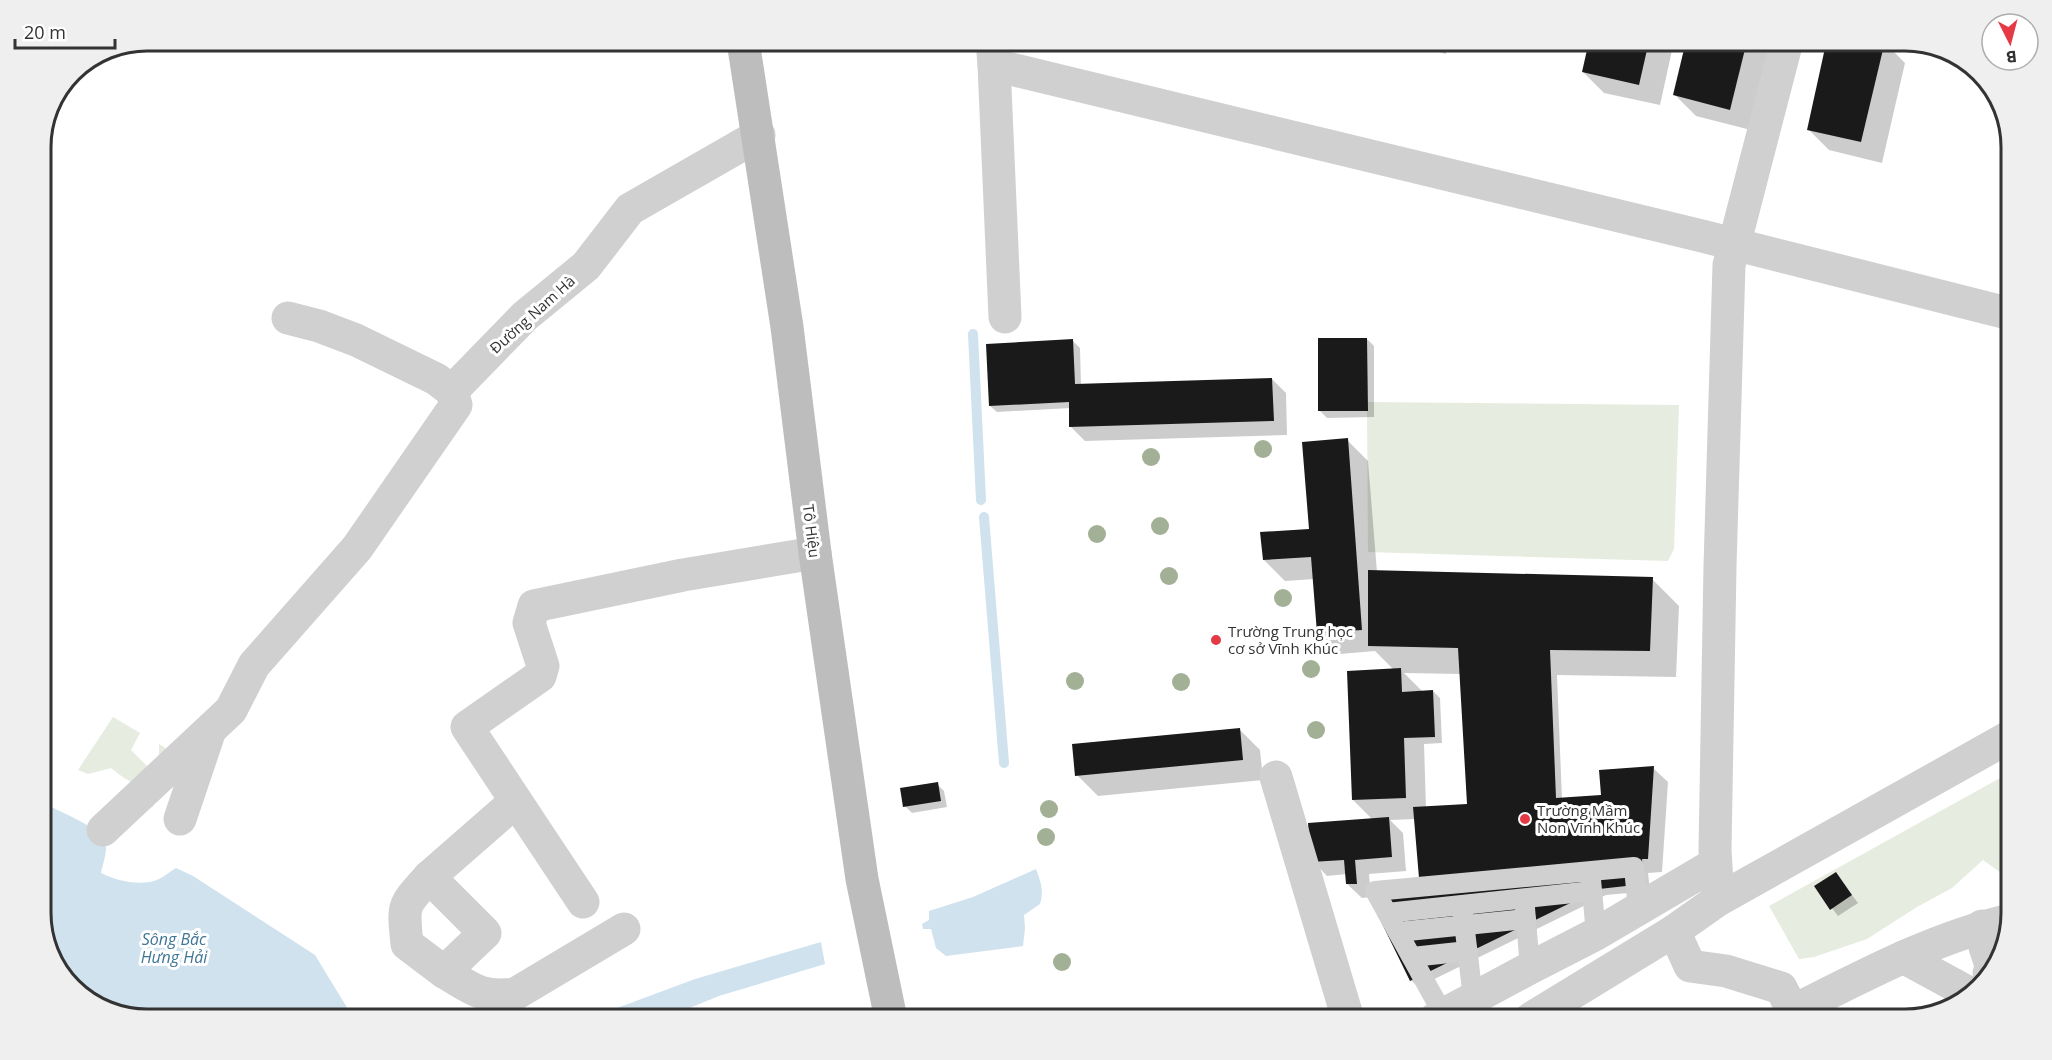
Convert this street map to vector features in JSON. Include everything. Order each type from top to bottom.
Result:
[{"type":"main road","name":"Tô Hiệu","points":[[745,51],[787,327],[815,553],[862,879],[888,1009]]},
{"type":"street","points":[[1718,900],[1715,864],[1720,555],[1729,265],[1784,51]]},
{"type":"street","points":[[1005,317],[993,53],[2001,311]]},
{"type":"street","name":"Đường Nam Hà","points":[[452,391],[525,316],[586,266],[630,208],[759,135]]},
{"type":"street","points":[[103,830],[231,710],[254,665],[357,548],[456,405],[452,391],[436,379],[356,340],[319,326],[288,318]]},
{"type":"street","points":[[583,902],[466,727],[540,676],[543,666],[529,623],[534,606],[683,575],[815,553]]},
{"type":"street","points":[[180,819],[210,729]]},
{"type":"street","points":[[1548,1009],[1674,931],[1718,900],[2001,742]]},
{"type":"street","points":[[1276,777],[1345,1009]]},
{"type":"street","points":[[516,801],[429,877],[406,902],[404,917],[407,944],[444,972],[480,994],[495,996],[515,994],[624,929]]},
{"type":"street","points":[[1453,1009],[1596,934],[1715,864]]},
{"type":"street","points":[[429,877],[485,933],[444,972]]},
{"type":"street","points":[[1806,1009],[1903,957],[1996,923]]},
{"type":"street","points":[[1989,959],[1985,947],[1996,923]]},
{"type":"street","points":[[1674,931],[1690,966],[1726,971],[1781,988],[1792,1009]]},
{"type":"street","points":[[1903,957],[1969,984]]},
{"type":"lane","points":[[1435,1009],[1412,957],[1375,891],[1634,867],[1638,910]]},
{"type":"lane","points":[[1590,871],[1596,934]]},
{"type":"lane","points":[[1523,877],[1530,968]]},
{"type":"lane","points":[[1459,884],[1473,998]]},
{"type":"lane","points":[[1387,913],[1592,891]]},
{"type":"lane","points":[[1398,932],[1526,919]]},
{"type":"lane","points":[[1412,957],[1468,951]]},
{"type":"shaded area","points":[[1367,402],[1679,405],[1674,549],[1668,561],[1368,552]]},
{"type":"shaded area","points":[[113,717],[140,733],[131,750],[159,778],[159,744],[180,757],[152,808],[147,790],[111,768],[88,774],[78,770]]},
{"type":"shaded area","points":[[2001,778],[2001,873],[1983,860],[1952,888],[1867,939],[1814,957],[1799,959],[1769,906]],"holes":[[[1836,872],[1852,895],[1830,910],[1814,886]]]},
{"type":"water","name":"Sông Bắc Hưng Hải","points":[[51,807],[102,836],[106,849],[101,873],[122,881],[145,883],[159,879],[176,868],[193,876],[315,955],[348,1009],[147,1009],[122,1006],[104,999],[75,976],[61,956],[56,944],[51,919]]},
{"type":"water","points":[[1036,869],[1042,895],[1040,904],[1024,915],[1023,946],[946,956],[936,948],[931,929],[923,929],[922,924],[929,920],[929,911],[973,897]]},
{"type":"water","points":[[821,942],[825,964],[719,996],[687,1009],[614,1009],[695,979]]},
{"type":"building","points":[[1587,51],[1647,51],[1639,85],[1582,72]]},
{"type":"building","points":[[1684,51],[1745,51],[1730,110],[1673,95]]},
{"type":"building","points":[[1824,51],[1883,51],[1861,142],[1807,130]]},
{"type":"building","points":[[1318,338],[1367,338],[1368,411],[1318,411]]},
{"type":"building","points":[[1073,339],[1075,384],[1272,378],[1274,421],[1069,427],[1069,402],[989,406],[986,344]]},
{"type":"building","points":[[1348,438],[1362,630],[1317,633],[1311,557],[1263,560],[1260,532],[1309,529],[1302,442]]},
{"type":"building","points":[[1368,570],[1653,577],[1650,651],[1550,650],[1556,798],[1601,795],[1599,770],[1654,766],[1648,859],[1642,859],[1644,884],[1599,889],[1410,981],[1371,901],[1419,878],[1413,807],[1467,804],[1458,648],[1368,646]]},
{"type":"building","points":[[1401,668],[1402,692],[1433,690],[1435,737],[1404,738],[1406,798],[1352,800],[1347,671]]},
{"type":"building","points":[[1240,728],[1243,760],[1075,776],[1072,744]]},
{"type":"building","points":[[938,782],[941,801],[903,807],[900,788]]},
{"type":"building","points":[[1389,817],[1392,857],[1355,860],[1357,884],[1346,884],[1344,860],[1311,862],[1308,823]]},
{"type":"building","points":[[1836,872],[1852,895],[1830,910],[1814,886]]},
{"type":"waterway","points":[[973,334],[981,500]]},
{"type":"waterway","points":[[984,517],[1004,763]]},
{"type":"place","name":"Trường Trung học cơ sở Vĩnh Khúc","points":[[1216,640]]},
{"type":"place","name":"Trường Mầm Non Vĩnh Khúc","points":[[1525,819]]}]
